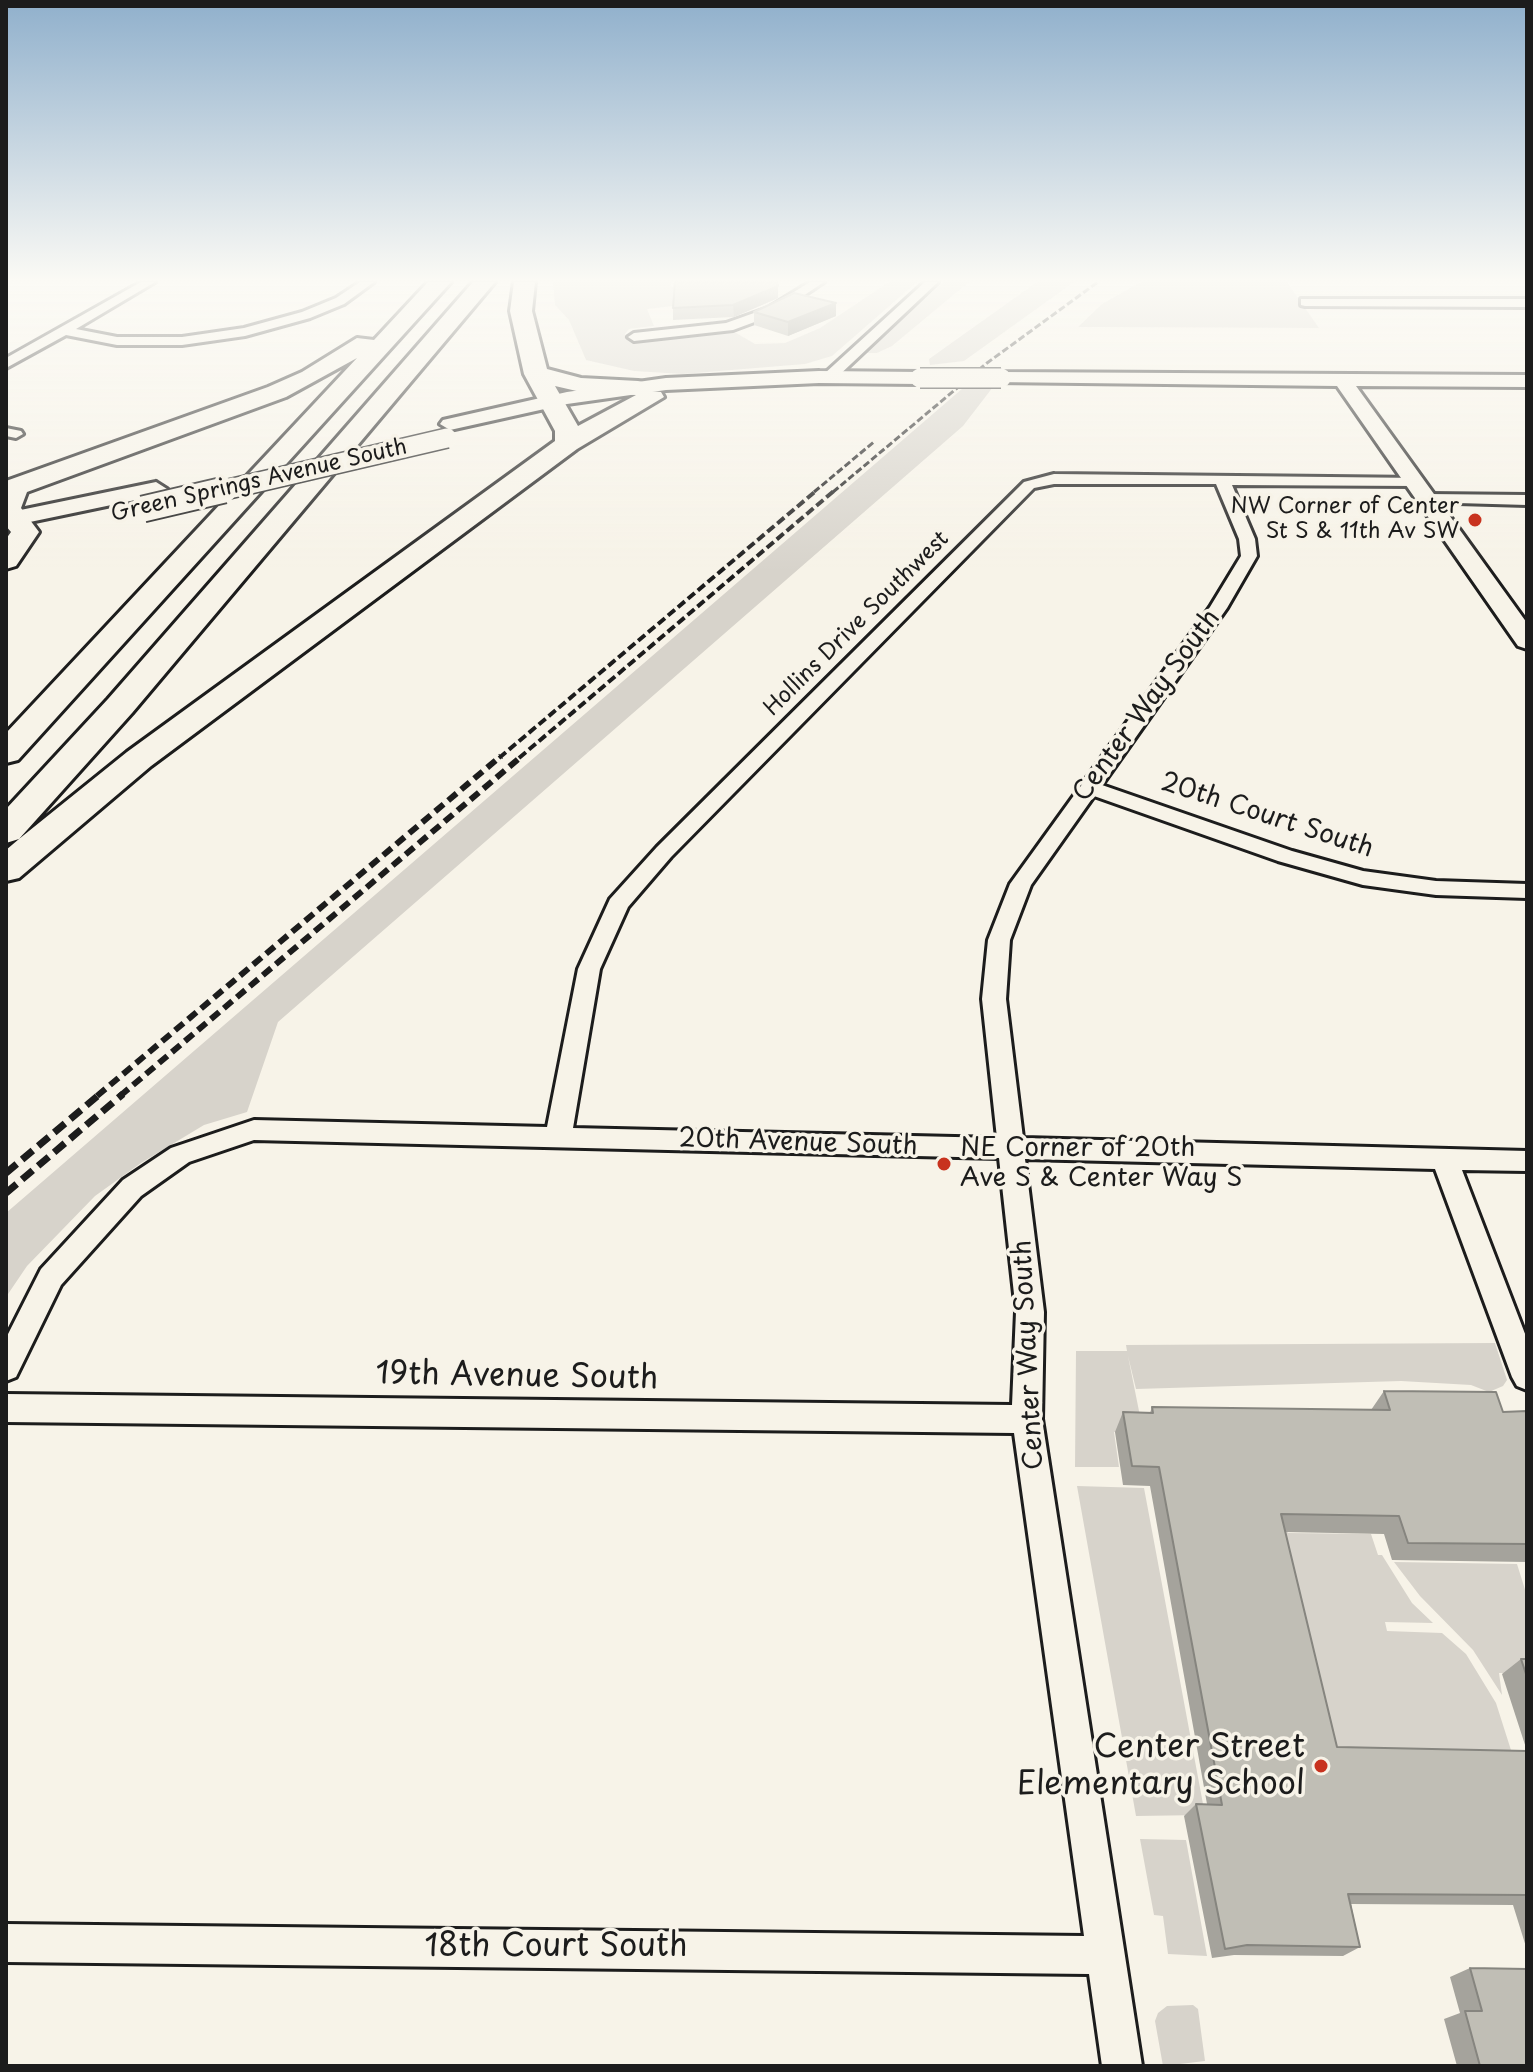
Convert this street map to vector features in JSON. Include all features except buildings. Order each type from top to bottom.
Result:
[{"type":"highway","points":[[6,560],[13,526],[6,504],[11,489],[305,379]]},
{"type":"highway","points":[[6,753],[351,379]]},
{"type":"highway","points":[[6,831],[120,706],[401,379]]},
{"type":"highway","points":[[538,379],[552,408],[568,431],[568,444]]},
{"type":"highway","points":[[555,379],[581,385],[645,392]]},
{"type":"highway","points":[[6,869],[139,759],[568,444],[645,392]]},
{"type":"main road","name":"Green Springs Avenue South","points":[[13,526],[156,489],[552,408],[645,392],[782,379]]},
{"type":"main road","name":"Green Springs Avenue South","points":[[1080,379],[1527,381]]},
{"type":"main road","points":[[1343,381],[1527,641]]},
{"type":"main road","name":"Green Springs Avenue South","points":[[13,526],[143,509],[448,431]]},
{"type":"street","name":"Hollins Drive Southwest","points":[[558,1135],[567,1102],[589,969],[618,904],[664,852],[1029,485],[1054,479],[1222,480],[1422,490],[1527,500]]},
{"type":"street","name":"Center Way South","points":[[1122,2066],[1027,1419],[1030,1312],[994,999],[999,940],[1021,884],[1218,608],[1249,556],[1247,539],[1222,480]]},
{"type":"street","name":"20th Court South","points":[[1089,787],[1285,856],[1363,878],[1436,888],[1527,891]]},
{"type":"street","name":"20th Avenue South","points":[[6,1368],[51,1277],[132,1188],[180,1155],[254,1130],[558,1135],[1012,1150],[1527,1161]]},
{"type":"street","points":[[1445,1160],[1527,1377]]},
{"type":"street","name":"19th Avenue South","points":[[6,1408],[1027,1419]]},
{"type":"street","name":"18th Court South","points":[[6,1943],[1105,1955]]},
{"type":"shaded area","points":[[993,387],[963,426],[278,1022],[247,1112],[204,1125],[141,1163],[95,1196],[27,1266],[6,1297],[6,1213],[963,388]]},
{"type":"shaded area","points":[[1495,1343],[1507,1380],[1503,1386],[1489,1392],[1471,1385],[1401,1381],[1136,1389],[1128,1356],[1141,1421],[1130,1432],[1114,1432],[1119,1467],[1075,1467],[1076,1351],[1127,1351],[1126,1345]]},
{"type":"shaded area","points":[[1077,1486],[1144,1488],[1203,1804],[1202,1815],[1136,1816]]},
{"type":"shaded area","points":[[1269,1495],[1288,1533],[1371,1534],[1378,1555],[1382,1555],[1412,1603],[1433,1623],[1385,1622],[1387,1631],[1442,1633],[1466,1654],[1496,1703],[1517,1769],[1331,1753]]},
{"type":"shaded area","points":[[1394,1562],[1517,1564],[1527,1596],[1527,1673],[1499,1673],[1502,1695],[1473,1650],[1420,1596]]},
{"type":"shaded area","points":[[1140,1839],[1186,1840],[1207,1956],[1168,1954],[1163,1916],[1154,1915]]},
{"type":"shaded area","points":[[1193,2005],[1198,2009],[1205,2061],[1163,2066],[1155,2021],[1158,2013],[1167,2006]]},
{"type":"railway","points":[[833,492],[968,379]]},
{"type":"railway","points":[[814,492],[875,441]]},
{"type":"railway","points":[[499,758],[817,490]]},
{"type":"railway","points":[[519,758],[835,490]]},
{"type":"railway","points":[[97,1096],[501,756]]},
{"type":"railway","points":[[120,1096],[522,756]]},
{"type":"railway","points":[[6,1173],[100,1094]]},
{"type":"railway","points":[[6,1193],[123,1094]]},
{"type":"place","name":"NW Corner of Center St S & 11th Av SW","points":[[1475,520]]},
{"type":"place","name":"NE Corner of 20th Ave S & Center Way S","points":[[944,1164]]},
{"type":"place","name":"Center Street Elementary School","points":[[1321,1766]]}]
